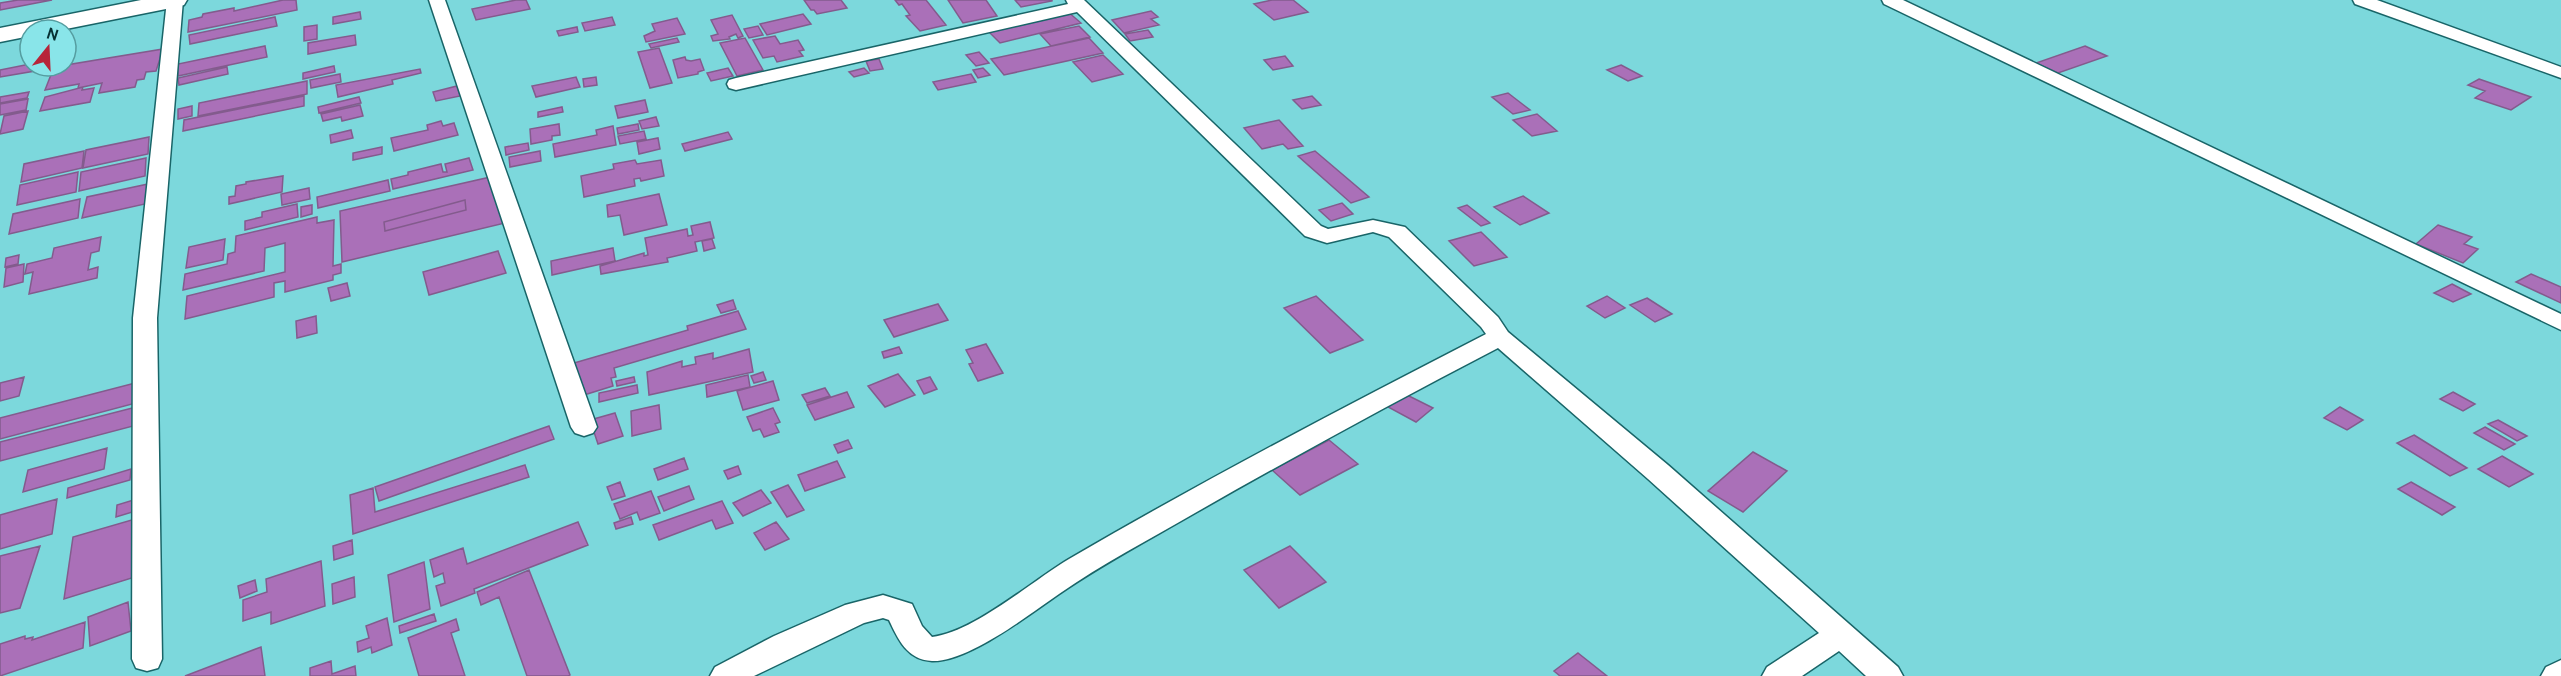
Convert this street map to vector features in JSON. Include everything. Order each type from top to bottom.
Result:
[{"type":"highway","points":[[0,35],[130,5],[175,0]]},
{"type":"street","points":[[147,659],[145,318],[175,0]]},
{"type":"street","points":[[437,0],[584,427]]},
{"type":"street","points":[[1890,0],[2561,323]]},
{"type":"street","points":[[2361,0],[2561,73]]},
{"type":"street","points":[[736,84],[1077,3],[1313,231],[1327,236],[1373,226],[1397,232],[1490,322],[1500,337],[1666,480],[1887,676]]},
{"type":"street","points":[[726,676],[785,645],[856,614],[883,606],[901,612],[916,644],[925,649],[938,649],[961,640],[995,621],[1070,571],[1316,433],[1500,337]]},
{"type":"street","points":[[1778,676],[1840,635]]},
{"type":"street","points":[[2557,676],[2561,673]]},
{"type":"building","points":[[18,0],[52,0],[0,10],[0,3]]},
{"type":"building","points":[[283,0],[296,0],[297,10],[188,32],[189,20],[202,17],[203,14],[234,8],[234,11]]},
{"type":"building","points":[[526,0],[530,9],[476,20],[472,9]]},
{"type":"building","points":[[804,0],[841,0],[847,8],[817,14]]},
{"type":"building","points":[[895,0],[926,0],[946,25],[920,31],[906,16],[910,15],[902,4],[899,5]]},
{"type":"building","points":[[948,0],[986,0],[997,16],[963,23]]},
{"type":"building","points":[[1015,0],[1052,0],[1052,1],[1021,7]]},
{"type":"building","points":[[1272,0],[1293,0],[1308,12],[1274,20],[1254,4]]},
{"type":"building","points":[[1067,11],[1081,23],[1000,43],[987,30]]},
{"type":"building","points":[[1151,11],[1158,17],[1151,19],[1159,25],[1124,33],[1112,20]]},
{"type":"building","points":[[360,12],[361,19],[333,24],[333,17]]},
{"type":"building","points":[[803,14],[811,24],[767,35],[760,24]]},
{"type":"building","points":[[732,15],[743,36],[738,38],[736,34],[729,37],[730,39],[713,41],[711,36],[718,34],[711,20]]},
{"type":"building","points":[[275,17],[277,26],[190,44],[189,35]]},
{"type":"building","points":[[612,17],[615,25],[585,31],[582,23]]},
{"type":"building","points":[[677,18],[685,34],[646,42],[644,36],[655,31],[652,24]]},
{"type":"building","points":[[317,25],[317,39],[304,41],[304,27]]},
{"type":"building","points":[[758,26],[763,35],[749,38],[744,29]]},
{"type":"building","points":[[1079,26],[1090,37],[1051,46],[1040,34]]},
{"type":"building","points":[[577,27],[578,32],[559,36],[557,31]]},
{"type":"building","points":[[1148,30],[1153,37],[1130,41],[1125,34]]},
{"type":"building","points":[[355,35],[356,45],[308,54],[308,43]]},
{"type":"building","points":[[775,36],[780,44],[798,40],[804,50],[799,51],[803,56],[777,62],[774,56],[763,58],[753,40]]},
{"type":"building","points":[[677,38],[679,42],[651,48],[649,44]]},
{"type":"building","points":[[745,38],[763,70],[737,76],[720,43]]},
{"type":"building","points":[[1089,38],[1103,53],[1004,75],[991,59]]},
{"type":"building","points":[[265,46],[267,57],[178,76],[178,64]]},
{"type":"building","points":[[2085,46],[2107,56],[2058,73],[2036,63]]},
{"type":"building","points":[[659,48],[672,83],[650,88],[638,52]]},
{"type":"building","points":[[163,49],[156,71],[146,72],[144,79],[137,80],[135,87],[99,93],[102,83],[78,88],[79,84],[45,90],[50,78],[78,78],[78,63]]},
{"type":"building","points":[[979,52],[989,63],[976,66],[966,55]]},
{"type":"building","points":[[1103,55],[1123,74],[1092,82],[1073,62]]},
{"type":"building","points":[[1285,56],[1293,66],[1273,70],[1264,60]]},
{"type":"building","points":[[685,57],[686,60],[691,61],[700,59],[704,70],[698,74],[678,78],[673,60]]},
{"type":"building","points":[[879,59],[883,69],[870,71],[866,61]]},
{"type":"building","points":[[1621,65],[1642,76],[1628,81],[1607,70]]},
{"type":"building","points":[[18,66],[18,74],[0,77],[0,70]]},
{"type":"building","points":[[334,66],[335,72],[303,79],[303,73]]},
{"type":"building","points":[[227,67],[228,74],[179,85],[178,78]]},
{"type":"building","points":[[728,68],[733,76],[711,81],[707,73]]},
{"type":"building","points":[[864,68],[869,73],[854,77],[849,72]]},
{"type":"building","points":[[983,68],[990,75],[978,78],[973,70]]},
{"type":"building","points":[[420,69],[421,73],[392,80],[393,84],[338,97],[336,85]]},
{"type":"building","points":[[340,74],[341,82],[311,88],[310,80]]},
{"type":"building","points":[[971,74],[976,82],[938,90],[933,82]]},
{"type":"building","points":[[576,77],[580,87],[536,97],[532,86]]},
{"type":"building","points":[[596,77],[597,85],[584,87],[583,79]]},
{"type":"building","points":[[2479,79],[2531,97],[2511,110],[2475,98],[2485,91],[2468,85]]},
{"type":"building","points":[[307,81],[307,94],[198,116],[199,103]]},
{"type":"building","points":[[457,86],[460,96],[436,101],[433,92]]},
{"type":"building","points":[[83,87],[82,90],[94,88],[90,102],[40,111],[45,97]]},
{"type":"building","points":[[29,92],[27,98],[0,103],[0,97]]},
{"type":"building","points":[[1508,93],[1530,110],[1513,114],[1492,97]]},
{"type":"building","points":[[304,96],[304,106],[183,131],[184,120]]},
{"type":"building","points":[[1312,96],[1321,105],[1302,109],[1293,100]]},
{"type":"building","points":[[359,97],[361,103],[319,113],[318,107]]},
{"type":"building","points":[[28,99],[26,110],[0,115],[0,104]]},
{"type":"building","points":[[645,100],[648,112],[618,118],[615,106]]},
{"type":"building","points":[[360,105],[363,116],[342,121],[341,117],[323,121],[321,114]]},
{"type":"building","points":[[192,106],[192,116],[178,119],[178,109]]},
{"type":"building","points":[[562,107],[563,112],[538,117],[538,112]]},
{"type":"building","points":[[28,111],[23,129],[0,134],[4,116]]},
{"type":"building","points":[[1537,114],[1557,131],[1532,136],[1513,120]]},
{"type":"building","points":[[656,117],[659,126],[642,129],[639,121]]},
{"type":"building","points":[[1279,120],[1303,146],[1288,149],[1283,144],[1262,149],[1244,128]]},
{"type":"building","points":[[441,121],[443,126],[454,123],[458,135],[394,151],[391,138],[428,130],[427,125]]},
{"type":"building","points":[[559,124],[560,135],[552,136],[552,140],[531,144],[530,129]]},
{"type":"building","points":[[638,124],[639,130],[618,134],[617,128]]},
{"type":"building","points":[[613,126],[616,145],[555,157],[553,144],[597,135],[596,130]]},
{"type":"building","points":[[351,130],[353,138],[331,143],[330,135]]},
{"type":"building","points":[[644,131],[646,139],[620,144],[618,136]]},
{"type":"building","points":[[728,132],[732,139],[685,151],[682,144]]},
{"type":"building","points":[[149,137],[148,154],[83,168],[86,150]]},
{"type":"building","points":[[658,138],[660,149],[639,154],[637,142]]},
{"type":"building","points":[[528,143],[529,150],[506,155],[505,147]]},
{"type":"building","points":[[382,147],[382,154],[353,160],[353,153]]},
{"type":"building","points":[[84,151],[82,168],[21,182],[24,164]]},
{"type":"building","points":[[540,151],[541,161],[510,167],[509,157]]},
{"type":"building","points":[[1315,151],[1369,197],[1351,203],[1298,156]]},
{"type":"building","points":[[146,158],[145,176],[79,191],[81,172]]},
{"type":"building","points":[[469,158],[473,170],[393,189],[391,179],[408,175],[408,172],[441,164],[443,172],[447,172],[445,164]]},
{"type":"building","points":[[635,160],[637,164],[661,160],[664,176],[641,181],[640,178],[634,179],[635,186],[584,197],[581,176],[614,169],[613,164]]},
{"type":"building","points":[[78,172],[76,192],[17,205],[20,185]]},
{"type":"building","points":[[283,176],[282,192],[229,204],[229,197],[235,196],[236,186],[246,184],[246,182]]},
{"type":"building","points":[[495,176],[505,223],[342,262],[340,211]],"holes":[[[465,200],[466,210],[385,231],[384,222]]]},
{"type":"building","points":[[388,180],[390,191],[318,208],[317,197]]},
{"type":"building","points":[[148,184],[145,204],[82,218],[87,197]]},
{"type":"building","points":[[309,188],[310,199],[282,205],[281,194]]},
{"type":"building","points":[[659,194],[667,225],[624,235],[620,215],[608,217],[607,205]]},
{"type":"building","points":[[1523,196],[1549,213],[1520,225],[1494,207]]},
{"type":"building","points":[[80,199],[78,218],[9,234],[13,214]]},
{"type":"building","points":[[465,200],[466,210],[385,231],[384,222]]},
{"type":"building","points":[[1342,203],[1353,214],[1331,221],[1319,210]]},
{"type":"building","points":[[297,204],[298,217],[245,230],[245,221],[262,217],[262,212]]},
{"type":"building","points":[[312,205],[312,214],[301,217],[301,207]]},
{"type":"building","points":[[1467,205],[1490,223],[1481,226],[1458,208]]},
{"type":"building","points":[[317,217],[317,223],[334,220],[333,266],[341,264],[341,273],[333,275],[333,280],[285,292],[285,281],[274,283],[274,297],[185,319],[187,296],[285,272],[285,243],[265,248],[264,271],[183,290],[185,274],[227,264],[228,254],[235,252],[236,236]]},
{"type":"building","points":[[710,222],[714,238],[695,242],[697,251],[667,258],[668,262],[601,274],[600,266],[644,253],[644,256],[648,255],[645,238],[687,229],[688,236],[693,235],[691,226]]},
{"type":"building","points":[[2438,225],[2472,237],[2464,244],[2478,249],[2463,263],[2416,244]]},
{"type":"building","points":[[1481,232],[1507,257],[1474,266],[1449,241]]},
{"type":"building","points":[[101,237],[99,251],[91,253],[88,270],[98,267],[97,278],[29,294],[33,272],[25,274],[27,264],[52,258],[54,248]]},
{"type":"building","points":[[225,239],[223,260],[186,268],[189,247]]},
{"type":"building","points":[[712,239],[715,248],[704,251],[702,241]]},
{"type":"building","points":[[613,248],[615,261],[552,275],[551,261]]},
{"type":"building","points":[[498,251],[506,273],[429,295],[423,272]]},
{"type":"building","points":[[19,255],[18,264],[5,267],[6,258]]},
{"type":"building","points":[[24,264],[23,282],[4,287],[6,268]]},
{"type":"building","points":[[2531,274],[2561,287],[2561,303],[2516,282]]},
{"type":"building","points":[[347,283],[350,296],[331,301],[328,288]]},
{"type":"building","points":[[2452,284],[2471,294],[2453,302],[2434,293]]},
{"type":"building","points":[[1316,296],[1363,340],[1330,353],[1284,308]]},
{"type":"building","points":[[1607,296],[1625,308],[1605,318],[1587,306]]},
{"type":"building","points":[[1647,298],[1672,314],[1655,322],[1630,305]]},
{"type":"building","points":[[733,300],[736,309],[721,313],[717,305]]},
{"type":"building","points":[[938,304],[948,320],[894,337],[884,320]]},
{"type":"building","points":[[738,311],[746,329],[614,368],[616,377],[611,378],[613,386],[584,395],[574,363],[688,330],[687,326]]},
{"type":"building","points":[[316,316],[317,333],[297,338],[296,321]]},
{"type":"building","points":[[986,344],[1003,373],[978,381],[969,364],[973,363],[966,350]]},
{"type":"building","points":[[899,347],[902,353],[884,358],[882,352]]},
{"type":"building","points":[[749,349],[753,372],[649,395],[647,372],[682,361],[682,367],[696,364],[695,357],[713,353],[713,359]]},
{"type":"building","points":[[763,372],[766,380],[754,383],[751,376]]},
{"type":"building","points":[[898,374],[915,395],[885,407],[868,386]]},
{"type":"building","points":[[748,375],[750,387],[707,397],[706,385]]},
{"type":"building","points":[[24,377],[19,396],[0,401],[0,383]]},
{"type":"building","points":[[634,377],[635,382],[617,386],[616,381]]},
{"type":"building","points":[[930,377],[937,389],[924,394],[917,381]]},
{"type":"building","points":[[773,381],[779,400],[743,410],[737,391]]},
{"type":"building","points":[[139,382],[136,403],[0,439],[0,418]]},
{"type":"building","points":[[637,385],[638,393],[599,402],[599,393]]},
{"type":"building","points":[[825,388],[830,396],[807,403],[802,395]]},
{"type":"building","points":[[847,392],[854,407],[815,420],[807,405]]},
{"type":"building","points":[[2453,392],[2475,404],[2463,411],[2440,399]]},
{"type":"building","points":[[1405,394],[1433,408],[1416,422],[1388,407]]},
{"type":"building","points":[[659,405],[661,429],[632,436],[631,411]]},
{"type":"building","points":[[140,406],[137,425],[0,461],[0,442]]},
{"type":"building","points":[[2340,407],[2363,420],[2347,430],[2324,418]]},
{"type":"building","points":[[773,408],[780,422],[775,424],[779,432],[764,437],[760,429],[753,431],[747,417]]},
{"type":"building","points":[[615,413],[623,436],[598,444],[590,420]]},
{"type":"building","points":[[2498,420],[2527,436],[2517,441],[2488,424]]},
{"type":"building","points":[[549,426],[554,439],[379,501],[375,487]]},
{"type":"building","points":[[2485,427],[2515,444],[2504,450],[2474,433]]},
{"type":"building","points":[[2414,435],[2467,468],[2450,476],[2397,443]]},
{"type":"building","points":[[848,440],[852,448],[838,453],[834,445]]},
{"type":"building","points":[[1329,440],[1358,464],[1300,495],[1272,470]]},
{"type":"building","points":[[107,448],[104,469],[23,492],[28,470]]},
{"type":"building","points":[[1753,452],[1787,471],[1743,512],[1708,491]]},
{"type":"building","points":[[2502,456],[2533,474],[2509,487],[2478,469]]},
{"type":"building","points":[[684,458],[688,469],[658,480],[654,469]]},
{"type":"building","points":[[837,461],[845,477],[805,491],[798,475]]},
{"type":"building","points":[[525,465],[529,477],[353,534],[350,495],[373,488],[375,512]]},
{"type":"building","points":[[738,466],[741,474],[728,479],[724,471]]},
{"type":"building","points":[[131,469],[130,480],[67,498],[68,488]]},
{"type":"building","points":[[620,482],[625,496],[612,500],[607,487]]},
{"type":"building","points":[[2411,482],[2455,507],[2442,515],[2398,489]]},
{"type":"building","points":[[788,485],[804,510],[787,517],[771,492]]},
{"type":"building","points":[[689,486],[694,499],[664,511],[658,497]]},
{"type":"building","points":[[761,490],[771,503],[743,516],[733,503]]},
{"type":"building","points":[[651,491],[660,513],[640,520],[637,512],[620,519],[614,504]]},
{"type":"building","points":[[140,498],[139,510],[116,517],[117,505]]},
{"type":"building","points":[[57,499],[52,534],[0,549],[0,515]]},
{"type":"building","points":[[722,501],[733,523],[716,529],[712,520],[659,540],[653,525]]},
{"type":"building","points":[[142,517],[135,577],[64,599],[73,537]]},
{"type":"building","points":[[631,517],[633,524],[616,529],[614,523]]},
{"type":"building","points":[[578,522],[588,545],[474,589],[475,593],[441,606],[436,586],[445,583],[443,573],[434,577],[430,560],[463,548],[467,564]]},
{"type":"building","points":[[776,522],[789,539],[765,550],[754,533]]},
{"type":"building","points":[[352,540],[353,554],[334,560],[333,546]]},
{"type":"building","points":[[40,546],[20,608],[0,613],[0,556]]},
{"type":"building","points":[[1290,546],[1326,582],[1279,608],[1244,570]]},
{"type":"building","points":[[321,561],[325,606],[271,624],[271,612],[243,621],[243,600],[267,592],[266,579]]},
{"type":"building","points":[[424,562],[430,609],[394,622],[388,575]]},
{"type":"building","points":[[529,570],[570,675],[568,676],[527,676],[499,597],[481,605],[477,592]]},
{"type":"building","points":[[354,577],[355,597],[333,604],[332,584]]},
{"type":"building","points":[[255,580],[257,591],[240,598],[238,586]]},
{"type":"building","points":[[128,602],[131,631],[90,646],[88,617]]},
{"type":"building","points":[[434,614],[436,621],[400,633],[399,626]]},
{"type":"building","points":[[387,618],[392,645],[372,653],[371,647],[358,652],[357,642],[369,638],[366,626]]},
{"type":"building","points":[[456,619],[459,630],[451,633],[465,676],[419,676],[408,638]]},
{"type":"building","points":[[85,622],[83,648],[0,676],[0,644],[25,636],[25,639],[33,637],[32,640]]},
{"type":"building","points":[[261,647],[265,676],[185,676]]},
{"type":"building","points":[[1578,653],[1607,676],[1560,676],[1554,671]]},
{"type":"building","points":[[331,661],[332,674],[355,666],[356,676],[310,676],[310,668]]}]
